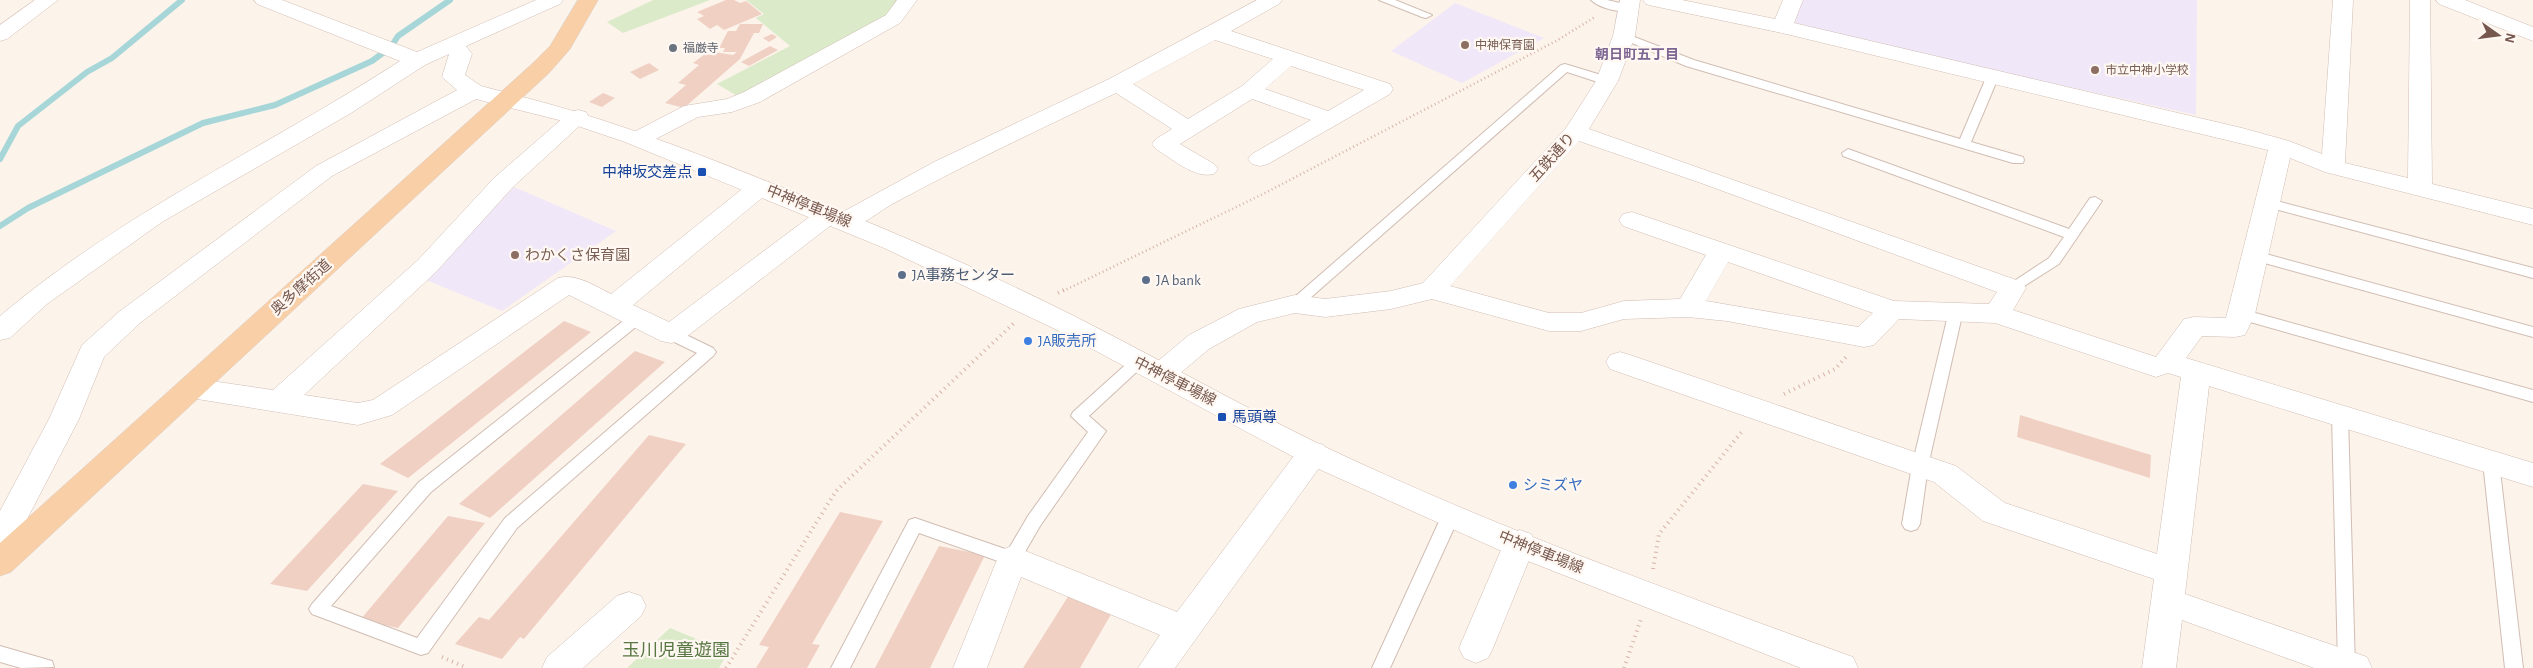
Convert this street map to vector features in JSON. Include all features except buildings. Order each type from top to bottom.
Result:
[{"type":"main road","name":"奥多摩街道","points":[[0,563],[507,100],[559,49],[588,0]]},
{"type":"street","points":[[0,35],[48,0]]},
{"type":"street","points":[[264,0],[418,60]]},
{"type":"street","points":[[0,331],[38,298],[153,217],[343,108],[418,60],[454,46],[553,0]]},
{"type":"street","points":[[640,138],[692,111],[732,105],[752,97],[893,19],[907,0]]},
{"type":"street","points":[[191,388],[358,414],[382,408],[567,284],[671,334],[838,218],[866,208],[942,167],[1117,84],[1216,33],[1272,0]]},
{"type":"street","points":[[1653,0],[1782,27],[1992,78],[2242,135],[2281,146],[2333,167],[2533,217]]},
{"type":"street","points":[[1782,27],[1793,0]]},
{"type":"street","points":[[2333,167],[2343,0]]},
{"type":"street","points":[[2420,0],[2420,188]]},
{"type":"street","points":[[2446,0],[2485,14],[2533,35]]},
{"type":"street","name":"五鉄通り","points":[[1432,290],[1575,132],[1607,80],[1624,36],[1624,5]]},
{"type":"street","points":[[1216,33],[1382,89],[1260,159]]},
{"type":"street","points":[[0,541],[64,419],[92,352],[130,317],[324,171],[473,91],[453,77],[461,54],[454,46]]},
{"type":"street","points":[[1190,167],[1164,144],[1250,91],[1288,57]]},
{"type":"street","points":[[1117,84],[1188,129]]},
{"type":"street","name":"中神停車場線","points":[[473,91],[578,117],[640,138],[838,218],[1032,306],[1313,454],[1451,515],[1649,596],[1841,668]]},
{"type":"street","points":[[1250,91],[1330,119]]},
{"type":"street","points":[[278,402],[427,266],[504,182],[578,117]]},
{"type":"street","points":[[1575,132],[1710,178],[2013,288],[1997,314]]},
{"type":"street","points":[[2159,668],[2170,587],[2182,368],[2194,326],[2235,328],[2241,314],[2269,204],[2281,146]]},
{"type":"street","points":[[625,312],[760,187]]},
{"type":"street","points":[[1632,220],[1892,310],[1997,314],[2156,368],[2182,368],[2533,475]]},
{"type":"street","points":[[1688,308],[1721,251]]},
{"type":"street","points":[[1149,368],[1249,315],[1295,304],[1326,308],[1391,300],[1432,290],[1549,322],[1581,322],[1624,310],[1688,308],[1727,312],[1864,338],[1892,310]]},
{"type":"street","points":[[1620,362],[1945,474],[1994,512],[2351,667]]},
{"type":"street","points":[[1155,668],[1313,454]]},
{"type":"street","points":[[1476,648],[1520,543]]},
{"type":"street","points":[[970,668],[1012,559],[1182,629]]},
{"type":"street","points":[[559,668],[629,606]]},
{"type":"lane","points":[[1385,0],[1426,15]]},
{"type":"lane","points":[[1597,0],[1624,5]]},
{"type":"lane","points":[[1624,36],[1690,63],[1792,95],[2018,160]]},
{"type":"lane","points":[[1295,304],[1565,68],[1607,80]]},
{"type":"lane","points":[[1964,144],[1992,78]]},
{"type":"lane","points":[[1848,153],[2072,235]]},
{"type":"lane","points":[[2013,288],[2054,261],[2095,201]]},
{"type":"lane","points":[[2269,204],[2533,273]]},
{"type":"lane","points":[[2255,256],[2533,332]]},
{"type":"lane","points":[[1911,524],[1920,466],[1956,311]]},
{"type":"lane","points":[[625,312],[425,487],[318,609],[421,647],[511,524],[708,352],[671,334]]},
{"type":"lane","points":[[2241,314],[2533,396]]},
{"type":"lane","points":[[840,668],[915,525],[1012,559],[1034,520],[1098,431],[1079,416],[1149,368]]},
{"type":"lane","points":[[2340,416],[2351,667]]},
{"type":"lane","points":[[2490,462],[2514,668]]},
{"type":"lane","points":[[1381,668],[1451,515]]},
{"type":"lane","points":[[0,654],[45,667]]},
{"type":"path","points":[[726,668],[836,491],[1032,306],[1262,194],[1624,5]]},
{"type":"path","points":[[1624,668],[1649,596],[1659,534],[1759,410],[1773,399],[1835,369],[1864,338]]},
{"type":"path","points":[[421,647],[467,668]]},
{"type":"shaded area","name":"市立中神小学校","points":[[1802,0],[2197,0],[2196,115],[1793,26]]},
{"type":"shaded area","name":"中神保育園","points":[[1455,3],[1544,38],[1462,83],[1391,51]]},
{"type":"shaded area","name":"わかくさ保育園","points":[[514,187],[616,231],[502,311],[426,280]]},
{"type":"green space","points":[[653,0],[710,0],[623,33],[607,22]]},
{"type":"green space","points":[[746,0],[901,0],[885,20],[739,97],[717,84],[790,46],[756,18],[764,14]]},
{"type":"green space","name":"玉川児童遊園","points":[[670,628],[728,652],[719,668],[627,668]]},
{"type":"waterway","points":[[0,159],[18,126],[87,72],[112,58],[182,0]]},
{"type":"waterway","points":[[0,226],[28,208],[203,123],[275,105],[372,61],[391,47],[398,36],[450,0]]},
{"type":"place","name":"中神保育園","points":[[1465,45]]},
{"type":"place","name":"福厳寺","points":[[673,48]]},
{"type":"place","name":"市立中神小学校","points":[[2095,70]]},
{"type":"place","name":"中神坂交差点","points":[[702,172]]},
{"type":"place","name":"わかくさ保育園","points":[[515,255]]},
{"type":"place","name":"JA事務センター","points":[[902,275]]},
{"type":"place","name":"JA bank","points":[[1146,280]]},
{"type":"place","name":"JA販売所","points":[[1028,341]]},
{"type":"place","name":"馬頭尊","points":[[1222,417]]},
{"type":"place","name":"シミズヤ","points":[[1513,485]]},
{"type":"district","name":"朝日町五丁目","points":[[1637,54]]}]
